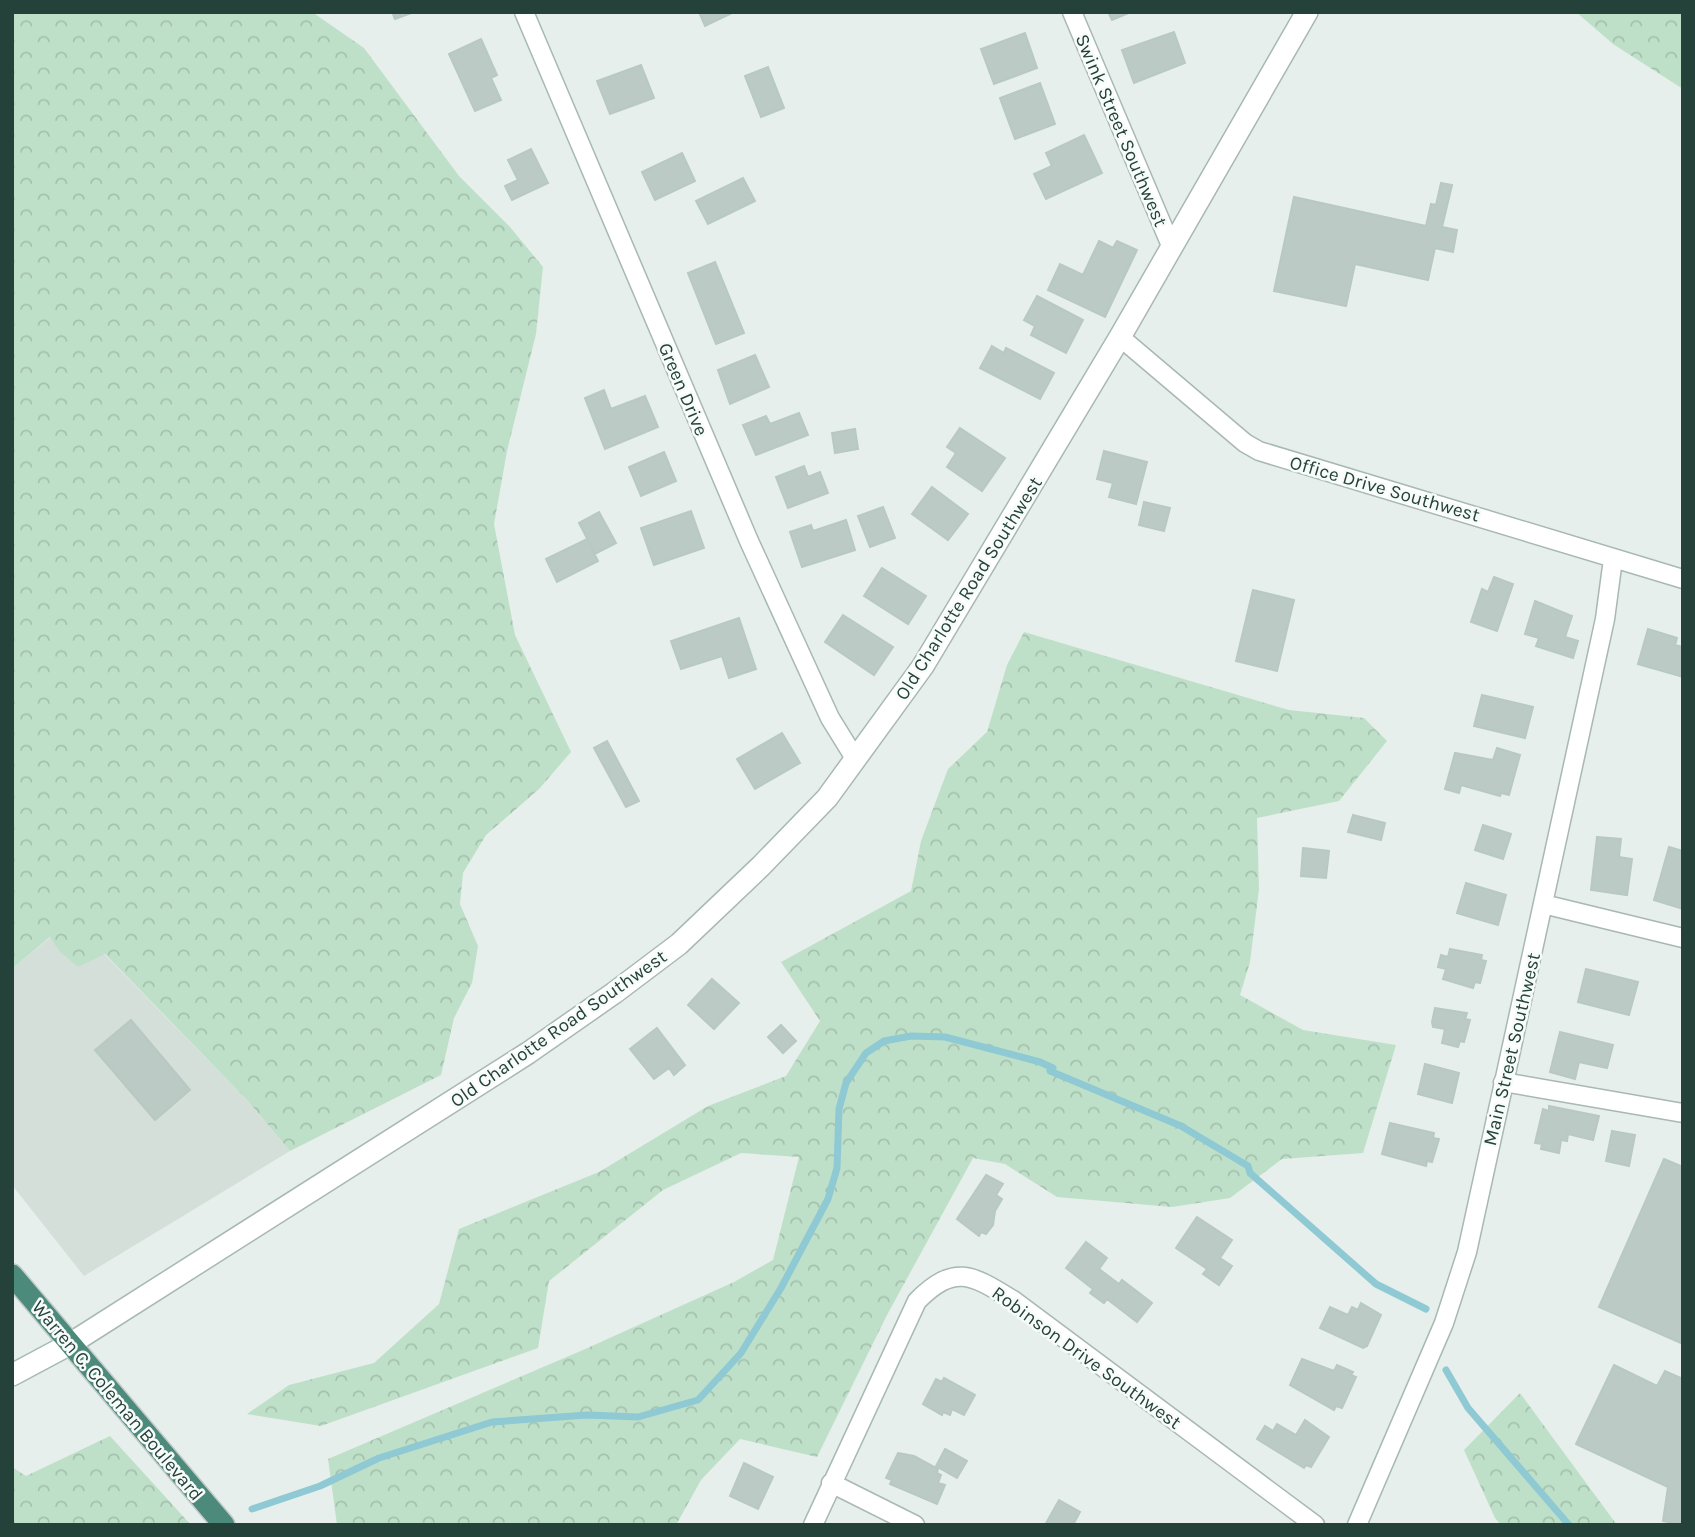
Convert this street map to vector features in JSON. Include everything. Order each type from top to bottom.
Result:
[{"type":"highway","name":"Warren C. Coleman Boulevard","points":[[12,1275],[224,1525]]},
{"type":"street","name":"Green Drive","points":[[524,12],[748,541],[830,718],[856,760]]},
{"type":"street","name":"Swink Street Southwest","points":[[1072,12],[1172,248]]},
{"type":"street","name":"Old Charlotte Road Southwest","points":[[12,1375],[70,1344],[528,1053],[614,993],[679,944],[827,798],[923,666],[1172,248],[1307,12]]},
{"type":"street","name":"Office Drive Southwest","points":[[1119,337],[1245,443],[1259,451],[1502,522],[1683,579]]},
{"type":"street","name":"Main Street Southwest","points":[[1357,1525],[1444,1323],[1467,1252],[1605,619],[1613,559]]},
{"type":"street","points":[[1543,904],[1683,938]]},
{"type":"street","points":[[1503,1082],[1683,1113]]},
{"type":"street","name":"Robinson Drive Southwest","points":[[813,1525],[918,1301],[935,1283],[957,1274],[981,1280],[1013,1300],[1315,1525]]},
{"type":"street","points":[[831,1483],[915,1525]]},
{"type":"shaded area","points":[[51,937],[59,951],[104,954],[247,1100],[290,1151],[84,1276],[12,1185],[12,969]]},
{"type":"green space","points":[[12,12],[312,12],[364,48],[459,176],[510,227],[543,267],[536,334],[507,451],[494,524],[515,635],[571,752],[539,789],[486,835],[463,873],[460,904],[478,946],[472,983],[454,1018],[441,1075],[290,1151],[247,1100],[105,954],[78,967],[59,951],[50,937],[12,969]]},
{"type":"green space","points":[[1576,12],[1683,12],[1683,89],[1613,44]]},
{"type":"green space","points":[[1024,632],[1289,710],[1364,718],[1387,741],[1339,801],[1257,818],[1259,889],[1250,962],[1240,995],[1303,1030],[1396,1045],[1363,1153],[1282,1159],[1230,1198],[1172,1207],[1057,1197],[1005,1164],[973,1158],[887,1315],[817,1457],[740,1439],[701,1480],[676,1525],[337,1525],[328,1459],[583,1350],[734,1282],[773,1260],[799,1157],[741,1153],[663,1190],[549,1281],[538,1348],[321,1426],[247,1414],[289,1385],[374,1363],[439,1304],[459,1229],[599,1172],[708,1106],[786,1076],[820,1021],[781,962],[911,891],[921,841],[948,769],[987,732],[1007,665]]},
{"type":"green space","points":[[1520,1393],[1617,1525],[1501,1525],[1495,1518],[1464,1450]]},
{"type":"green space","points":[[110,1436],[191,1525],[12,1525],[12,1467],[26,1476]]},
{"type":"building","points":[[392,12],[414,12],[395,19]]},
{"type":"building","points":[[699,12],[734,12],[705,26]]},
{"type":"building","points":[[1108,12],[1128,12],[1129,13],[1112,20]]},
{"type":"building","points":[[1174,32],[1185,63],[1134,83],[1122,50]]},
{"type":"building","points":[[1025,33],[1037,68],[994,84],[981,49]]},
{"type":"building","points":[[481,39],[497,75],[491,78],[501,100],[475,111],[449,54]]},
{"type":"building","points":[[641,65],[654,98],[610,114],[597,81]]},
{"type":"building","points":[[768,67],[784,108],[761,117],[745,76]]},
{"type":"building","points":[[1040,83],[1055,124],[1015,139],[1000,98]]},
{"type":"building","points":[[1084,135],[1102,173],[1046,199],[1034,174],[1052,166],[1046,153]]},
{"type":"building","points":[[531,149],[548,183],[512,200],[505,186],[518,180],[508,160]]},
{"type":"building","points":[[682,153],[695,181],[655,200],[642,172]]},
{"type":"building","points":[[743,178],[755,201],[708,224],[696,201]]},
{"type":"building","points":[[1441,183],[1452,185],[1442,227],[1457,230],[1453,252],[1435,248],[1428,280],[1355,264],[1346,306],[1274,291],[1294,197],[1426,226],[1431,204],[1436,205]]},
{"type":"building","points":[[1099,241],[1113,248],[1117,241],[1137,250],[1105,317],[1048,290],[1060,264],[1083,275]]},
{"type":"building","points":[[715,262],[744,333],[716,344],[688,273]]},
{"type":"building","points":[[1037,296],[1083,320],[1066,353],[1031,335],[1035,326],[1024,320]]},
{"type":"building","points":[[992,346],[1004,353],[1006,348],[1054,373],[1040,399],[980,368]]},
{"type":"building","points":[[755,355],[769,387],[730,404],[718,370]]},
{"type":"building","points":[[604,390],[611,409],[645,396],[658,427],[605,449],[585,398]]},
{"type":"building","points":[[799,413],[808,435],[756,455],[743,425],[766,416],[770,424]]},
{"type":"building","points":[[960,428],[1005,458],[982,491],[947,467],[956,453],[947,447]]},
{"type":"building","points":[[855,429],[858,449],[835,453],[832,433]]},
{"type":"building","points":[[1104,451],[1147,462],[1136,504],[1109,497],[1113,483],[1097,479]]},
{"type":"building","points":[[664,452],[676,481],[641,496],[629,467]]},
{"type":"building","points":[[804,466],[808,477],[820,472],[828,493],[788,508],[776,477]]},
{"type":"building","points":[[932,487],[968,514],[948,540],[912,514]]},
{"type":"building","points":[[1144,502],[1170,508],[1164,531],[1139,525]]},
{"type":"building","points":[[883,507],[895,538],[870,547],[858,516]]},
{"type":"building","points":[[691,511],[704,548],[654,565],[641,528]]},
{"type":"building","points":[[599,512],[616,543],[595,554],[579,523]]},
{"type":"building","points":[[846,520],[855,550],[802,567],[790,532],[811,525],[813,531]]},
{"type":"building","points":[[587,539],[598,561],[557,582],[546,559]]},
{"type":"building","points":[[882,568],[926,596],[908,624],[864,596]]},
{"type":"building","points":[[1494,577],[1513,584],[1497,631],[1471,622],[1482,589],[1488,592]]},
{"type":"building","points":[[1253,590],[1294,600],[1277,671],[1236,661]]},
{"type":"building","points":[[1535,601],[1572,616],[1565,637],[1578,641],[1573,658],[1536,646],[1539,638],[1525,634]]},
{"type":"building","points":[[843,615],[893,647],[874,675],[825,642]]},
{"type":"building","points":[[739,618],[756,669],[729,678],[722,656],[681,669],[671,641]]},
{"type":"building","points":[[1648,629],[1677,638],[1675,645],[1683,647],[1683,677],[1638,664]]},
{"type":"building","points":[[1482,695],[1533,707],[1525,738],[1474,726]]},
{"type":"building","points":[[782,733],[800,763],[755,789],[737,759]]},
{"type":"building","points":[[607,741],[639,801],[626,807],[594,748]]},
{"type":"building","points":[[1497,748],[1520,755],[1509,795],[1501,793],[1500,796],[1461,785],[1459,793],[1445,789],[1455,753],[1493,760]]},
{"type":"building","points":[[1353,815],[1385,823],[1381,840],[1348,832]]},
{"type":"building","points":[[1483,825],[1511,834],[1503,859],[1475,850]]},
{"type":"building","points":[[1597,837],[1621,839],[1619,857],[1632,859],[1627,895],[1591,890]]},
{"type":"building","points":[[1669,847],[1683,851],[1683,909],[1654,900]]},
{"type":"building","points":[[1303,848],[1329,851],[1326,878],[1301,876]]},
{"type":"building","points":[[1466,883],[1506,895],[1498,925],[1457,913]]},
{"type":"building","points":[[1450,949],[1482,955],[1481,960],[1486,961],[1480,983],[1475,982],[1473,988],[1443,979],[1446,969],[1438,967],[1441,955],[1448,957]]},
{"type":"building","points":[[1586,969],[1638,982],[1629,1015],[1578,1002]]},
{"type":"building","points":[[712,979],[739,1003],[714,1029],[688,1005]]},
{"type":"building","points":[[1435,1008],[1467,1013],[1465,1019],[1470,1020],[1464,1042],[1460,1041],[1458,1047],[1442,1043],[1445,1029],[1433,1027],[1432,1022]]},
{"type":"building","points":[[131,1020],[190,1090],[155,1120],[95,1050]]},
{"type":"building","points":[[781,1025],[796,1041],[783,1053],[768,1037]]},
{"type":"building","points":[[657,1028],[685,1065],[674,1075],[669,1068],[654,1079],[630,1049]]},
{"type":"building","points":[[1560,1032],[1613,1045],[1607,1068],[1579,1062],[1575,1079],[1550,1072]]},
{"type":"building","points":[[1425,1064],[1459,1073],[1452,1103],[1418,1094]]},
{"type":"building","points":[[1549,1106],[1599,1116],[1593,1140],[1568,1134],[1567,1141],[1561,1140],[1559,1153],[1541,1149],[1542,1144],[1535,1143],[1543,1109],[1549,1111]]},
{"type":"building","points":[[1390,1123],[1434,1133],[1433,1138],[1439,1139],[1432,1162],[1427,1161],[1426,1166],[1382,1154]]},
{"type":"building","points":[[1612,1131],[1635,1135],[1629,1166],[1606,1161]]},
{"type":"building","points":[[1664,1159],[1683,1167],[1683,1344],[1599,1307]]},
{"type":"building","points":[[986,1175],[1003,1184],[996,1195],[1002,1199],[995,1211],[993,1225],[986,1234],[981,1232],[979,1236],[957,1219]]},
{"type":"building","points":[[1197,1217],[1232,1240],[1220,1258],[1232,1266],[1219,1285],[1203,1274],[1207,1269],[1176,1248]]},
{"type":"building","points":[[1086,1242],[1107,1258],[1099,1269],[1119,1284],[1122,1280],[1152,1303],[1137,1322],[1107,1299],[1104,1303],[1090,1293],[1093,1289],[1066,1268]]},
{"type":"building","points":[[1361,1303],[1381,1315],[1367,1346],[1363,1348],[1320,1328],[1330,1307],[1348,1315],[1352,1307],[1358,1310]]},
{"type":"building","points":[[1302,1359],[1334,1371],[1337,1365],[1353,1372],[1351,1375],[1356,1377],[1342,1408],[1336,1406],[1334,1410],[1290,1385]]},
{"type":"building","points":[[1614,1365],[1657,1386],[1665,1371],[1683,1379],[1683,1525],[1663,1521],[1668,1487],[1576,1444]]},
{"type":"building","points":[[944,1378],[975,1395],[964,1415],[952,1409],[950,1415],[943,1412],[942,1415],[923,1404],[936,1379],[942,1382]]},
{"type":"building","points":[[1305,1420],[1329,1437],[1311,1467],[1306,1465],[1304,1468],[1257,1439],[1265,1426],[1273,1431],[1277,1424],[1296,1435]]},
{"type":"building","points":[[945,1449],[967,1461],[957,1478],[936,1466]]},
{"type":"building","points":[[898,1453],[914,1456],[938,1469],[937,1473],[941,1475],[938,1483],[945,1485],[937,1504],[890,1484],[892,1480],[886,1478]]},
{"type":"building","points":[[744,1463],[773,1477],[758,1509],[730,1496]]},
{"type":"building","points":[[1059,1500],[1080,1512],[1073,1525],[1045,1525]]},
{"type":"waterway","points":[[252,1509],[320,1486],[379,1458],[492,1422],[587,1415],[638,1417],[698,1400],[741,1353],[781,1288],[828,1199],[837,1168],[839,1109],[846,1083],[866,1053],[884,1041],[911,1036],[945,1037],[1040,1062],[1053,1068],[1050,1071],[1181,1126],[1248,1166],[1250,1173],[1376,1284],[1426,1309]]},
{"type":"waterway","points":[[1446,1370],[1468,1408],[1569,1525]]}]
